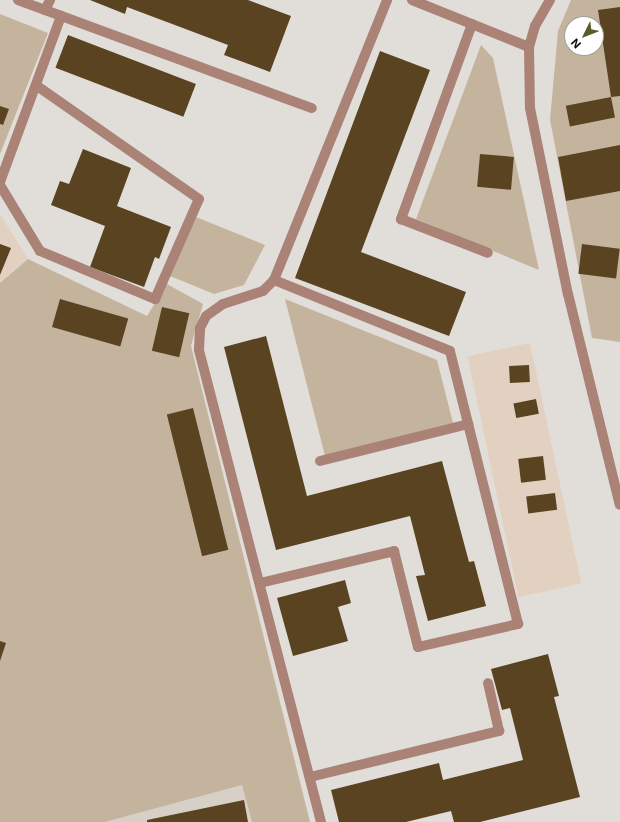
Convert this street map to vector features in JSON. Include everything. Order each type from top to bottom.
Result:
[{"type":"street","points":[[18,0],[312,108]]},
{"type":"street","points":[[46,10],[50,0]]},
{"type":"street","points":[[321,822],[199,348],[200,328],[206,316],[223,304],[263,291],[274,280],[388,0]]},
{"type":"street","points":[[412,0],[529,47]]},
{"type":"street","points":[[550,0],[535,26],[529,47],[530,108],[568,294],[620,505]]},
{"type":"street","points":[[37,86],[199,199],[155,299],[40,251],[0,184],[37,86],[61,16]]},
{"type":"street","points":[[472,24],[401,219],[488,253]]},
{"type":"street","points":[[260,583],[394,551],[418,647],[518,624],[450,351],[274,280]]},
{"type":"street","points":[[320,461],[468,424]]},
{"type":"street","points":[[310,777],[500,730],[488,683]]},
{"type":"shaded area","points":[[571,0],[620,0],[620,342],[592,338],[550,120],[558,31],[564,17],[564,56],[604,56],[604,16],[564,16]]},
{"type":"shaded area","points":[[0,14],[48,33],[0,154]]},
{"type":"shaded area","points":[[481,45],[493,58],[539,270],[416,219]]},
{"type":"shaded area","points":[[0,214],[28,259],[0,283]]},
{"type":"shaded area","points":[[196,217],[265,245],[244,285],[214,294],[170,276]]},
{"type":"shaded area","points":[[28,259],[147,316],[167,284],[203,304],[191,346],[310,822],[252,822],[242,785],[105,822],[0,822],[0,283]]},
{"type":"shaded area","points":[[285,299],[437,360],[453,423],[325,456]]},
{"type":"shaded area","points":[[530,343],[581,584],[519,597],[467,356]]},
{"type":"shaded area","points":[[242,785],[252,822],[105,822]]},
{"type":"building","points":[[90,0],[248,0],[291,16],[270,72],[224,55],[228,45],[127,7],[125,14]]},
{"type":"building","points":[[620,7],[620,96],[611,97],[604,50],[604,16],[599,16],[598,10]]},
{"type":"building","points":[[68,35],[196,84],[183,117],[55,68]]},
{"type":"building","points":[[380,51],[430,70],[361,252],[466,292],[449,336],[295,278]]},
{"type":"building","points":[[611,97],[615,118],[570,126],[566,106]]},
{"type":"building","points":[[0,106],[9,109],[3,125],[0,124]]},
{"type":"building","points":[[620,145],[620,191],[566,201],[558,157]]},
{"type":"building","points":[[83,149],[131,168],[117,206],[171,227],[159,259],[155,257],[144,287],[90,267],[105,226],[51,205],[60,181],[69,184]]},
{"type":"building","points":[[480,154],[514,157],[511,190],[477,187]]},
{"type":"building","points":[[0,244],[11,248],[0,275]]},
{"type":"building","points":[[582,244],[620,249],[616,278],[578,274]]},
{"type":"building","points":[[60,299],[128,319],[120,346],[52,327]]},
{"type":"building","points":[[162,307],[189,313],[179,357],[152,351]]},
{"type":"building","points":[[266,336],[307,496],[442,461],[469,562],[474,561],[486,606],[428,621],[416,576],[425,575],[410,516],[276,550],[224,347]]},
{"type":"building","points":[[529,365],[530,382],[510,383],[509,366]]},
{"type":"building","points":[[536,399],[539,414],[516,418],[513,403]]},
{"type":"building","points":[[193,408],[228,550],[202,556],[167,415]]},
{"type":"building","points":[[543,456],[546,480],[521,483],[518,459]]},
{"type":"building","points":[[555,493],[557,510],[528,513],[526,497]]},
{"type":"building","points":[[345,580],[351,603],[338,607],[348,641],[293,656],[277,598]]},
{"type":"building","points":[[0,641],[6,643],[0,661]]},
{"type":"building","points":[[548,654],[559,696],[554,697],[580,797],[480,822],[454,822],[451,811],[406,822],[339,822],[331,790],[439,763],[443,780],[523,760],[510,708],[502,710],[491,669]]},
{"type":"building","points":[[244,800],[248,822],[147,822],[147,820]]}]
